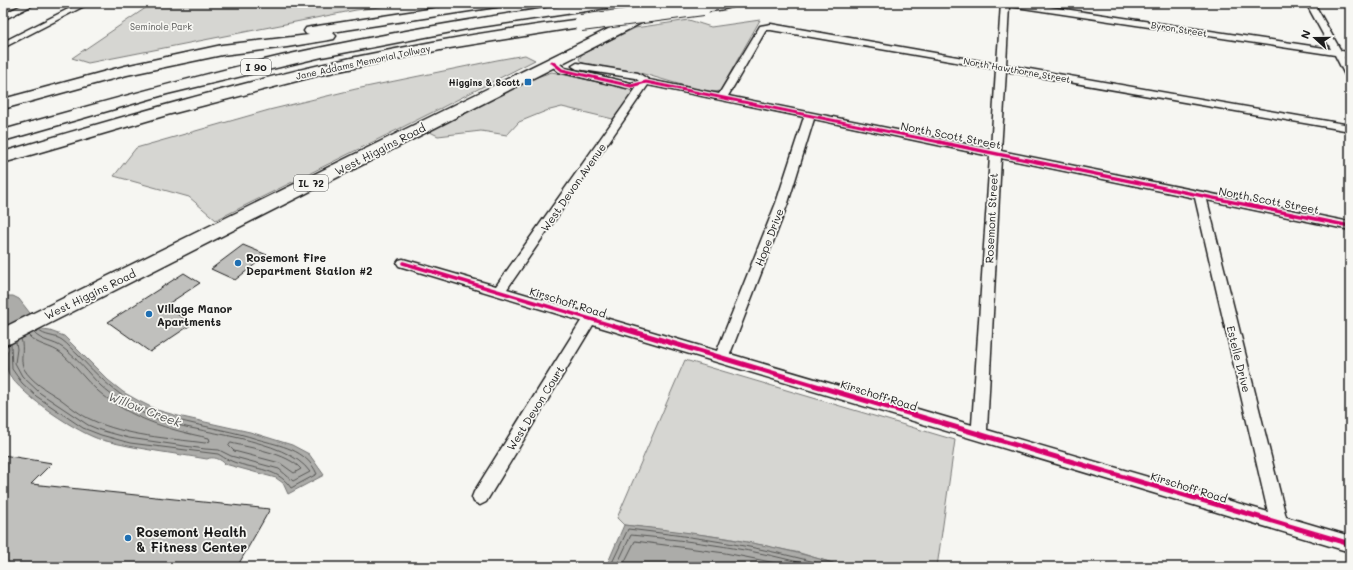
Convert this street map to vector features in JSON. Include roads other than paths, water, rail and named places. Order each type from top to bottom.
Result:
[{"type":"highway","points":[[222,50],[333,27],[496,3]]},
{"type":"highway","name":"Jane Addams Memorial Tollway","points":[[3,136],[162,90],[233,72],[390,38],[512,16],[613,3]]},
{"type":"highway","name":"Jane Addams Memorial Tollway","points":[[3,158],[181,106],[321,70],[484,38],[581,23],[731,3]]},
{"type":"highway","name":"Jane Addams Memorial Tollway","points":[[3,104],[125,71],[222,50],[287,43],[371,29],[457,18],[512,16]]},
{"type":"main road","name":"West Higgins Road","points":[[3,337],[671,3]]},
{"type":"street","points":[[3,17],[33,3]]},
{"type":"street","points":[[3,44],[86,3]]},
{"type":"street","name":"Rosemont Street","points":[[979,434],[1005,3]]},
{"type":"street","name":"Byron Street","points":[[1008,3],[1350,55]]},
{"type":"street","points":[[1310,3],[1350,75]]},
{"type":"street","name":"North Hawthorne Street","points":[[722,97],[763,28],[771,27],[1350,128]]},
{"type":"street","name":"North Scott Street","points":[[552,62],[562,70],[631,86],[646,82],[1350,226]]},
{"type":"street","name":"West Devon Avenue","points":[[499,291],[646,82]]},
{"type":"street","name":"Hope Drive","points":[[722,357],[782,203],[810,116]]},
{"type":"street","name":"Estelle Drive","points":[[1200,196],[1279,523]]},
{"type":"street","name":"Kirschoff Road","points":[[402,262],[1350,544]]},
{"type":"street","name":"West Devon Court","points":[[480,497],[590,318]]},
{"type":"water","name":"Willow Creek","points":[[3,296],[13,296],[19,299],[43,330],[64,336],[108,380],[123,392],[139,401],[157,410],[250,432],[292,445],[309,454],[324,475],[288,494],[283,483],[276,478],[225,464],[217,458],[207,459],[128,446],[102,440],[79,430],[51,413],[38,403],[15,383],[9,374],[6,361],[9,348],[3,337]]},
{"type":"water","points":[[624,525],[708,535],[764,545],[791,551],[845,567],[606,567]]},
{"type":"place","name":"Higgins & Scott","points":[[528,82]]},
{"type":"place","name":"Rosemont Fire Department Station #2","points":[[238,263]]},
{"type":"place","name":"Village Manor Apartments","points":[[149,314]]},
{"type":"place","name":"Rosemont Health & Fitness Center","points":[[128,538]]},
{"type":"park label","name":"Seminole Park","points":[[161,26]]}]
